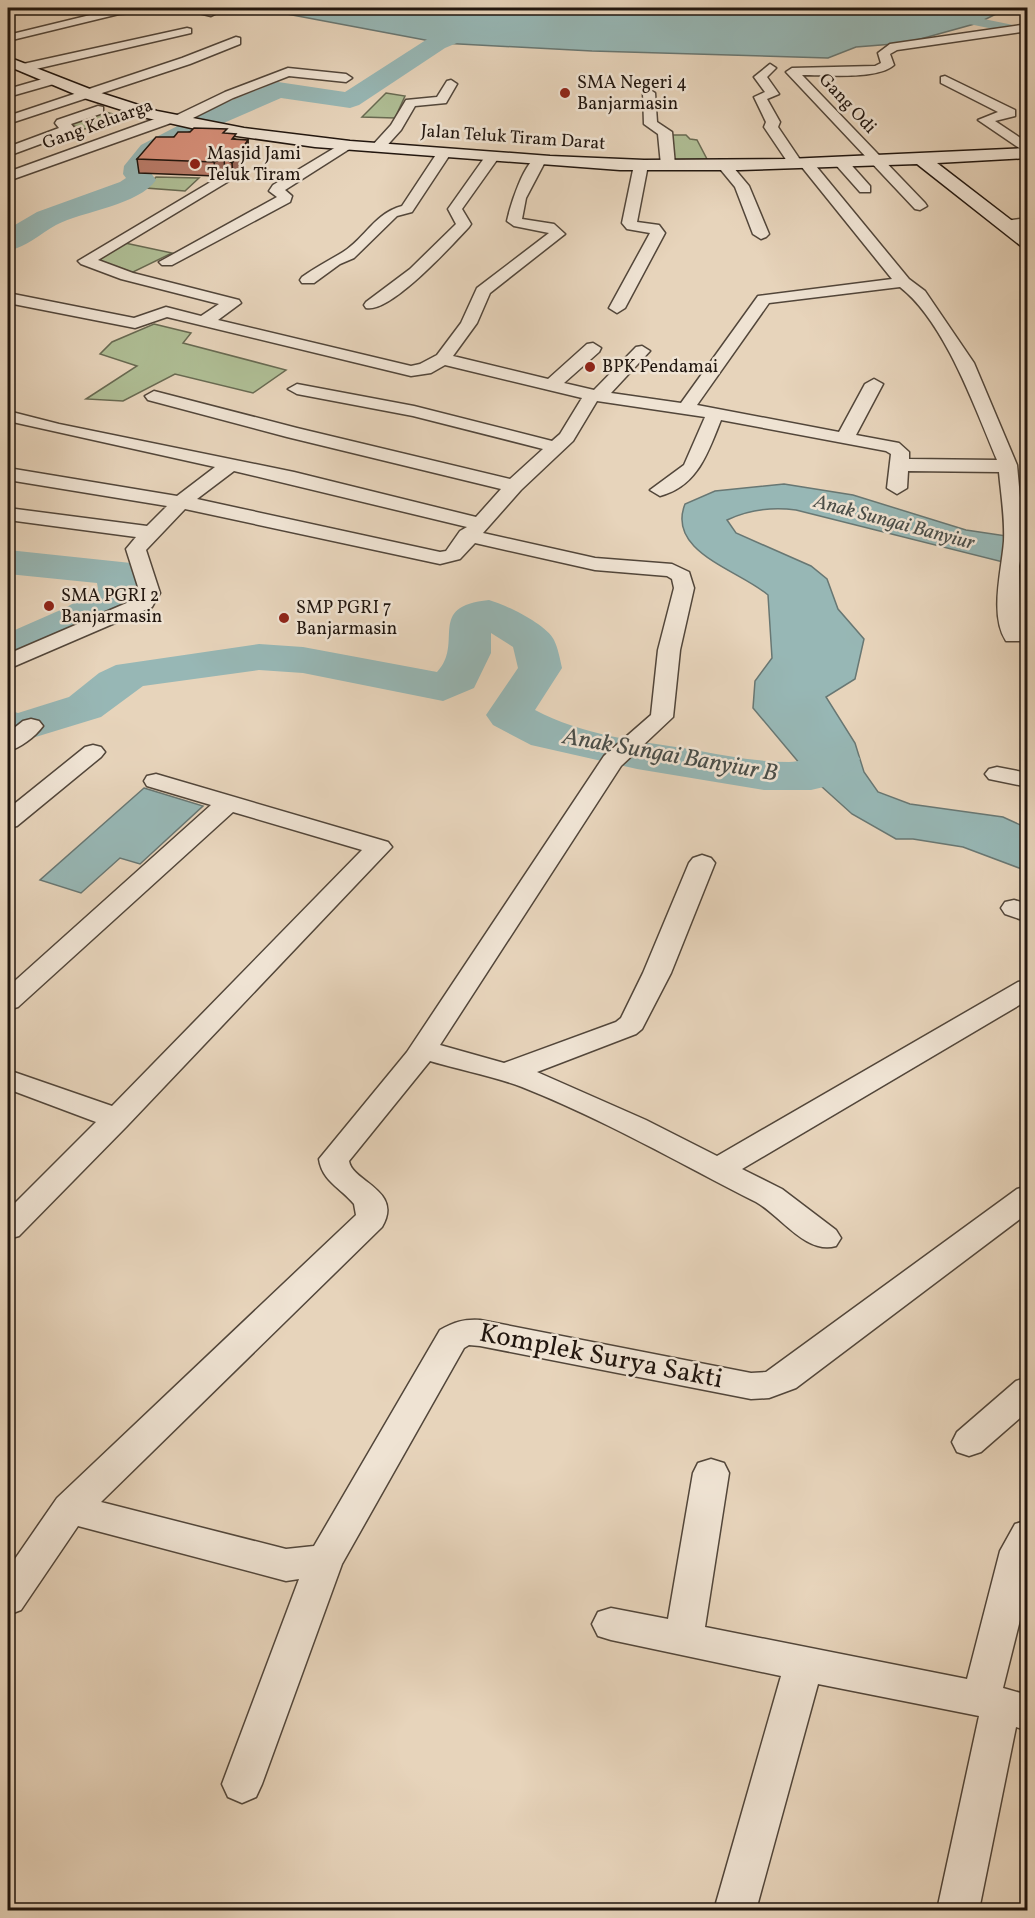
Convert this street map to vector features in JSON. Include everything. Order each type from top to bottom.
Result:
[{"type":"street","points":[[8,38],[119,12],[161,8]]},
{"type":"street","points":[[185,8],[211,14]]},
{"type":"street","points":[[8,27],[40,22]]},
{"type":"street","points":[[1000,31],[1027,27]]},
{"type":"street","points":[[23,68],[187,31]]},
{"type":"street","points":[[1000,31],[1028,38]]},
{"type":"street","name":"Gang Odi","points":[[920,206],[792,72],[877,70],[888,65],[884,53],[894,47],[1000,31]]},
{"type":"street","points":[[8,120],[236,41]]},
{"type":"street","name":"Jalan Teluk Tiram Darat","points":[[8,61],[87,94],[172,120],[377,148],[641,165],[801,164],[921,159],[1028,151]]},
{"type":"street","points":[[770,68],[760,77],[773,95],[760,97],[773,122],[771,127],[903,282],[919,294],[965,363],[1008,466],[1014,541],[1009,566],[1010,611],[1016,636]]},
{"type":"street","name":"Gang Keluarga","points":[[8,177],[172,120],[288,72],[346,78]]},
{"type":"street","points":[[8,93],[53,80]]},
{"type":"street","points":[[945,80],[1010,112],[985,120],[1028,151]]},
{"type":"street","points":[[377,148],[396,127],[411,103],[441,100],[451,84]]},
{"type":"street","points":[[648,93],[651,124],[665,132],[668,165]]},
{"type":"street","points":[[8,152],[68,129],[62,123],[116,104]]},
{"type":"street","points":[[168,262],[285,199],[285,196],[276,191],[278,188],[346,145]]},
{"type":"street","points":[[308,280],[335,261],[349,255],[392,213],[407,209],[444,153]]},
{"type":"street","points":[[372,305],[417,272],[464,224],[455,213],[455,209],[492,157]]},
{"type":"street","points":[[921,159],[1028,242]]},
{"type":"street","points":[[8,298],[135,322],[166,312],[328,352],[411,370],[425,369],[443,358],[469,323],[483,291],[557,234],[550,227],[522,225],[514,221],[519,198],[539,160]]},
{"type":"street","points":[[841,162],[865,189]]},
{"type":"street","points":[[723,164],[742,186],[762,234]]},
{"type":"street","points":[[618,308],[658,233],[654,228],[632,226],[629,223],[641,165]]},
{"type":"street","points":[[204,321],[233,303],[126,276],[86,261],[224,178]]},
{"type":"street","points":[[1005,225],[1028,222]]},
{"type":"street","points":[[685,409],[764,299],[903,282]]},
{"type":"street","points":[[550,386],[593,348]]},
{"type":"street","points":[[8,474],[181,502],[440,558],[453,555],[514,486],[567,437],[595,395],[642,351]]},
{"type":"street","points":[[328,352],[307,367],[292,385],[414,411],[556,447]]},
{"type":"street","points":[[443,358],[550,386],[595,395],[715,414],[899,449],[897,488]]},
{"type":"street","points":[[845,438],[874,384]]},
{"type":"street","points":[[154,396],[293,433],[514,486]]},
{"type":"street","points":[[660,490],[692,468],[715,414]]},
{"type":"street","points":[[8,416],[57,429],[232,464],[412,505],[474,529],[596,564],[672,570],[682,576],[684,588],[669,650],[662,717],[621,753],[423,1050],[334,1160],[336,1169],[368,1198],[374,1210],[371,1219],[70,1509],[8,1599]]},
{"type":"street","points":[[8,662],[145,603],[150,593],[136,549],[181,502],[232,464]]},
{"type":"street","points":[[899,465],[1008,466]]},
{"type":"street","points":[[8,514],[151,533]]},
{"type":"street","points":[[8,744],[31,726]]},
{"type":"street","points":[[8,821],[93,752]]},
{"type":"street","points":[[997,774],[1028,780]]},
{"type":"street","points":[[8,1228],[117,1119],[379,847],[156,781]]},
{"type":"street","points":[[8,1001],[229,802]]},
{"type":"street","points":[[506,1073],[626,1028],[632,1023],[657,973],[702,863]]},
{"type":"street","points":[[726,1165],[1028,988]]},
{"type":"street","points":[[423,1050],[531,1080],[635,1127],[771,1197],[825,1238]]},
{"type":"street","points":[[8,1079],[117,1119]]},
{"type":"street","name":"Komplek Surya Sakti","points":[[242,1784],[325,1560],[452,1339],[464,1332],[480,1333],[751,1386],[769,1385],[784,1379],[1028,1197]]},
{"type":"street","points":[[969,1442],[1028,1390]]},
{"type":"street","points":[[684,1639],[711,1473]]},
{"type":"street","points":[[70,1509],[286,1565],[325,1560]]},
{"type":"street","points":[[958,1911],[1003,1706],[1018,1551],[1028,1535]]},
{"type":"street","points":[[611,1624],[1003,1706]]},
{"type":"street","points":[[735,1911],[804,1664]]},
{"type":"green space","points":[[386,93],[405,96],[395,118],[362,117]]},
{"type":"green space","points":[[102,111],[124,117],[85,129],[63,123]]},
{"type":"green space","points":[[667,135],[686,135],[690,139],[697,140],[708,161],[673,161]]},
{"type":"green space","points":[[156,177],[199,178],[185,191],[146,188]]},
{"type":"green space","points":[[125,243],[172,253],[129,274],[89,261]]},
{"type":"green space","points":[[154,324],[191,333],[183,343],[286,370],[253,393],[175,374],[123,401],[86,399],[137,366],[100,354],[112,342]]},
{"type":"water","points":[[255,8],[1027,8],[1028,11],[996,14],[978,23],[906,43],[856,47],[828,58],[592,51],[441,43]]},
{"type":"water","name":"Anak Sungai Banyiur","points":[[784,484],[853,495],[966,530],[1027,539],[1027,568],[796,510],[761,510],[727,520],[736,533],[811,566],[827,579],[838,609],[864,639],[855,679],[826,697],[855,743],[864,772],[878,792],[910,804],[1003,817],[1027,828],[1027,871],[963,847],[913,839],[896,839],[852,814],[811,777],[753,708],[755,681],[772,658],[768,595],[708,558],[695,547],[686,535],[682,521],[685,504],[715,491]]},
{"type":"water","points":[[144,788],[203,806],[140,864],[120,858],[81,893],[40,880]]},
{"type":"building","points":[[194,128],[227,129],[223,133],[236,134],[232,139],[248,140],[232,163],[224,158],[214,162],[137,159],[156,137],[174,137],[178,132],[190,132]]},
{"type":"waterway","points":[[935,13],[1028,32]]},
{"type":"waterway","points":[[8,242],[47,218],[130,188],[142,180],[137,174],[138,166],[151,151],[217,116],[278,90],[350,100],[437,43],[487,22]]},
{"type":"waterway","name":"Anak Sungai Banyiur B","points":[[8,562],[116,572],[120,593],[52,631],[8,648]]},
{"type":"waterway","name":"Anak Sungai Banyiur B","points":[[8,724],[13,729],[85,707],[115,683],[132,674],[259,657],[303,660],[443,687],[458,679],[469,653],[470,620],[478,614],[489,613],[533,641],[540,668],[509,715],[547,735],[637,755],[764,776],[811,776],[836,759]]},
{"type":"place","name":"SMA Negeri 4 Banjarmasin","points":[[565,93]]},
{"type":"place","name":"Masjid Jami Teluk Tiram","points":[[195,164]]},
{"type":"place","name":"BPK Pendamai","points":[[590,367]]},
{"type":"place","name":"SMA PGRI 2 Banjarmasin","points":[[49,606]]},
{"type":"place","name":"SMP PGRI 7 Banjarmasin","points":[[284,618]]}]
